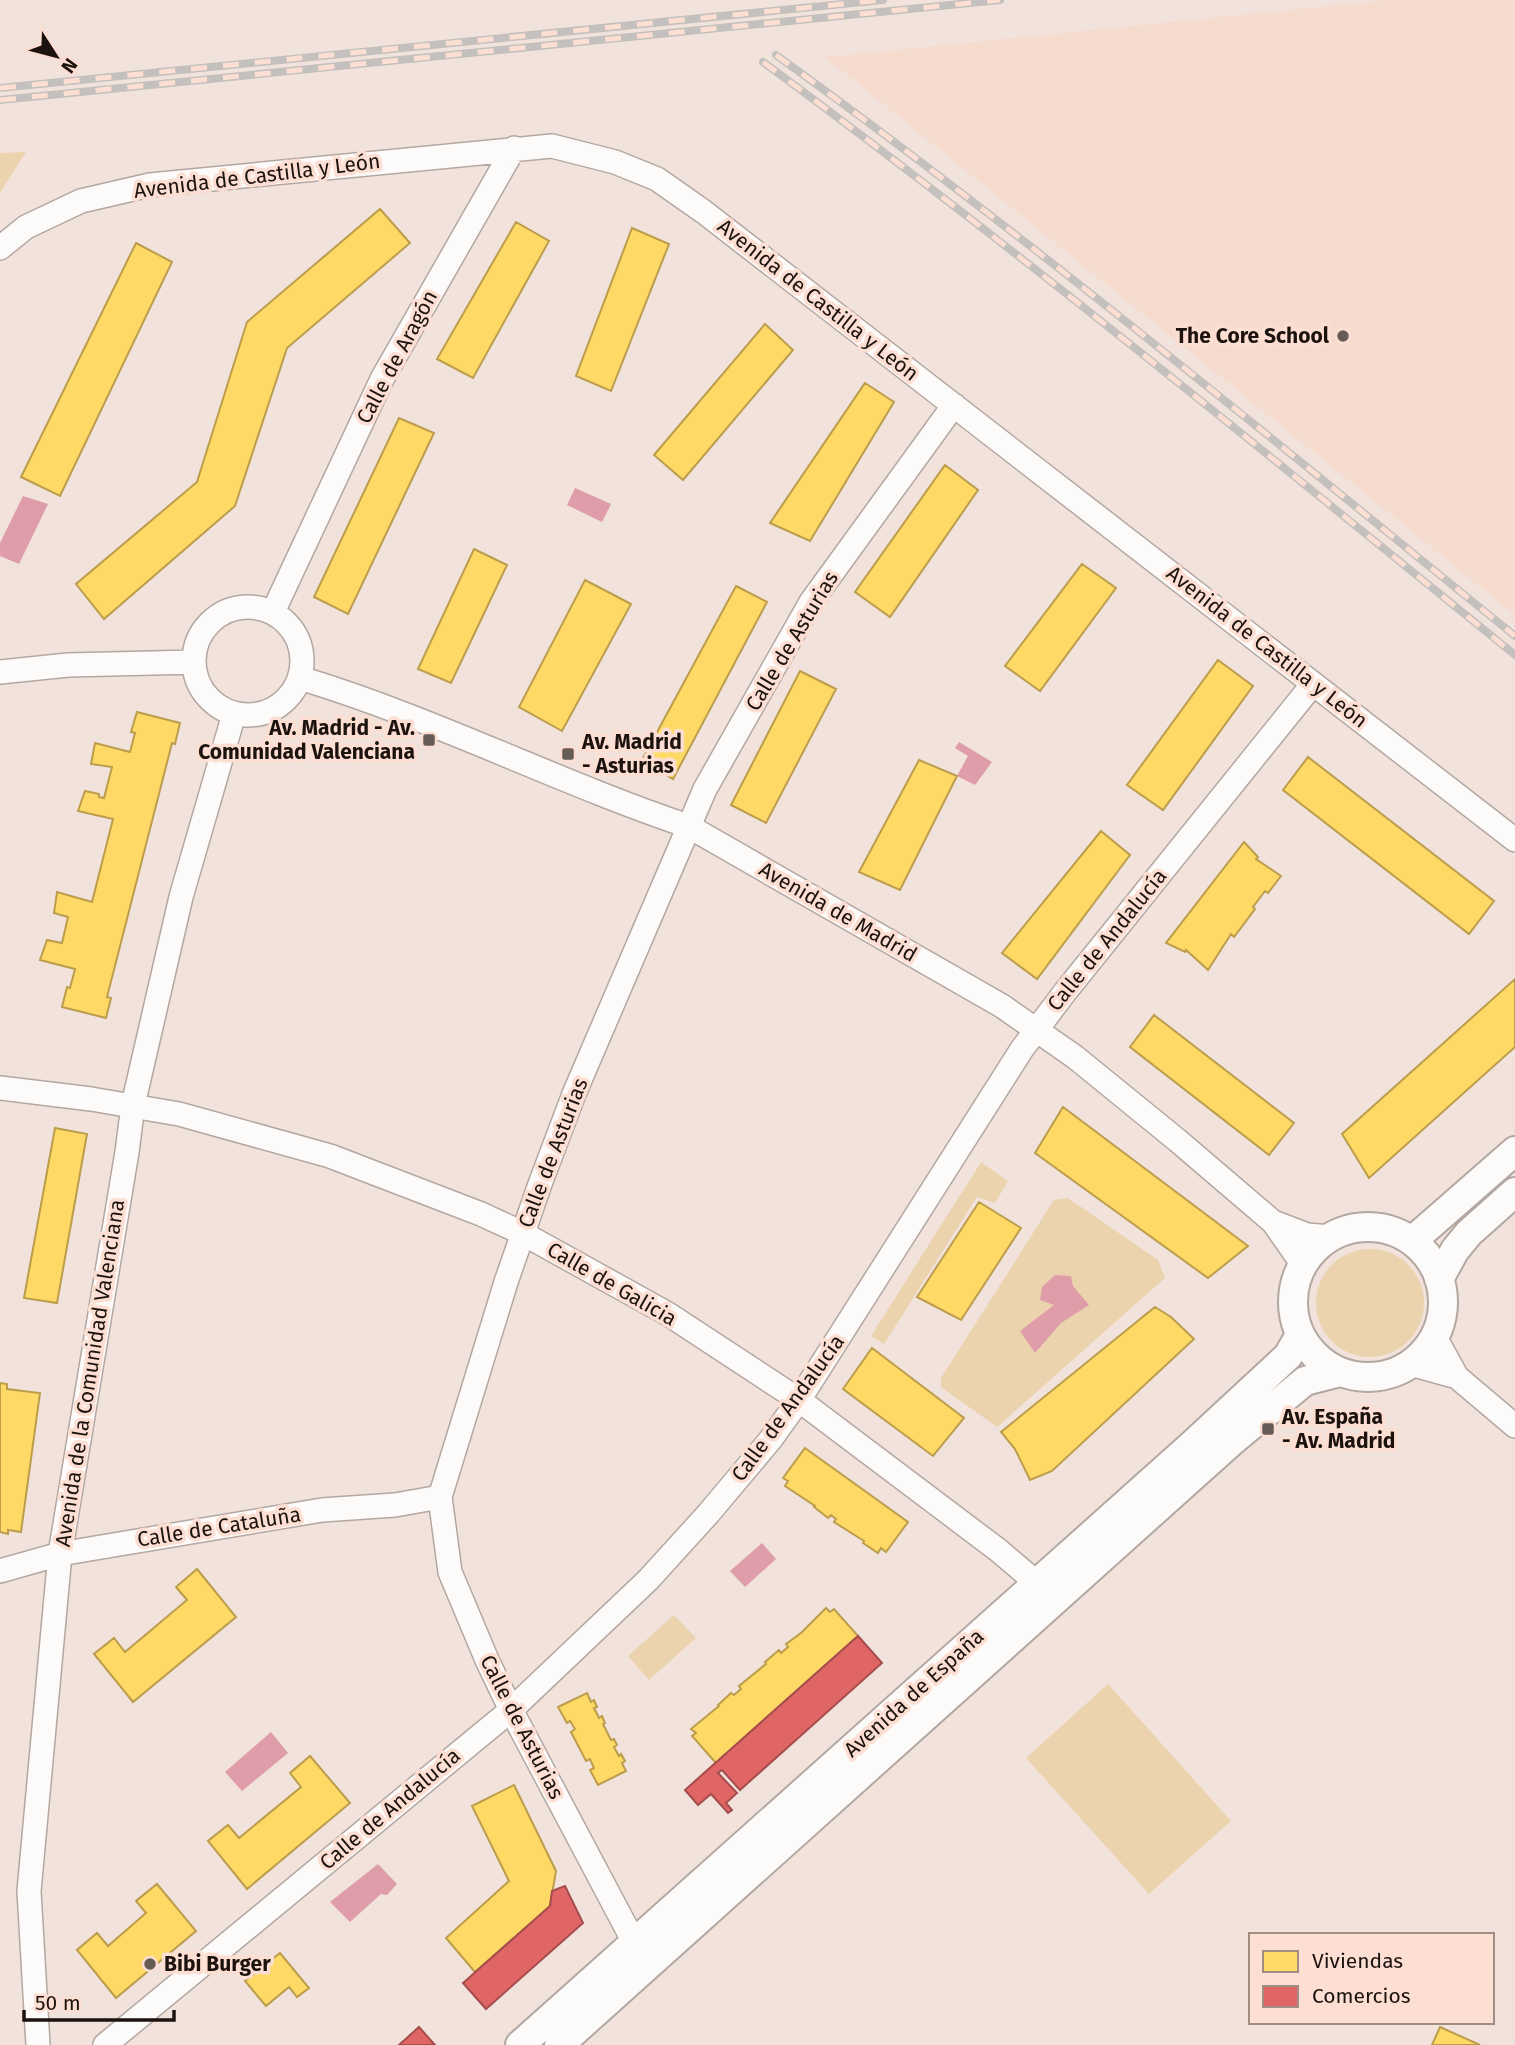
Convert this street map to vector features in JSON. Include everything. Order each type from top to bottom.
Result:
[{"type":"street","name":"Avenida de Castilla y León","points":[[0,248],[26,227],[81,201],[150,185],[552,146],[615,162],[657,179],[954,405],[1515,840]]},
{"type":"street","name":"Calle de Aragón","points":[[273,612],[382,379],[514,148]]},
{"type":"street","name":"Calle de Asturias","points":[[635,1944],[511,1710],[450,1572],[440,1497],[522,1233],[574,1094],[705,789],[811,602],[954,405]]},
{"type":"street","points":[[242,608],[273,612],[285,622],[302,653],[300,678],[292,693],[280,705],[265,713],[234,714],[216,706],[204,694],[196,678],[194,662],[199,638],[210,623],[225,613],[242,608]]},
{"type":"street","points":[[0,672],[68,665],[194,662]]},
{"type":"street","name":"Avenida de Madrid","points":[[300,678],[459,734],[649,813],[688,826],[1002,1006],[1075,1057],[1273,1222],[1303,1265]]},
{"type":"street","name":"Calle de Andalucía","points":[[105,2045],[511,1710],[648,1580],[708,1514],[799,1401],[1036,1030],[1313,684]]},
{"type":"street","name":"Avenida de la Comunidad Valenciana","points":[[38,2045],[29,1891],[60,1554],[133,1105],[181,897],[234,714]]},
{"type":"street","name":"Calle de Galicia","points":[[0,1088],[133,1105],[179,1114],[330,1156],[481,1214],[522,1233],[668,1314],[799,1401],[987,1542],[1038,1584]]},
{"type":"street","points":[[1412,1241],[1515,1151]]},
{"type":"street","points":[[1439,1279],[1455,1250],[1469,1233],[1515,1192]]},
{"type":"street","points":[[1273,1222],[1307,1235],[1331,1237]]},
{"type":"street","points":[[1367,1227],[1391,1231],[1412,1241],[1427,1255],[1439,1279],[1443,1312],[1435,1337],[1410,1364],[1388,1375],[1363,1377],[1339,1372],[1324,1363],[1310,1350],[1300,1335],[1294,1316],[1293,1297],[1297,1277],[1312,1252],[1331,1237],[1344,1231],[1367,1227]]},
{"type":"street","name":"Avenida de España","points":[[520,2045],[1274,1370],[1288,1356],[1300,1335]]},
{"type":"street","points":[[1435,1337],[1457,1377],[1515,1426]]},
{"type":"street","points":[[1410,1364],[1457,1377]]},
{"type":"street","name":"Avenida de España","points":[[559,2045],[1231,1442],[1305,1381],[1339,1372]]},
{"type":"street","name":"Calle de Cataluña","points":[[0,1571],[60,1554],[322,1510],[395,1505],[440,1497]]},
{"type":"shaded area","name":"The Core School","points":[[1388,0],[1515,0],[1515,615],[825,57]]},
{"type":"shaded area","points":[[26,152],[0,193],[0,153]]},
{"type":"shaded area","points":[[575,488],[611,504],[602,522],[567,505]]},
{"type":"shaded area","points":[[23,496],[48,504],[19,564],[0,556],[0,543]]},
{"type":"shaded area","points":[[959,742],[992,762],[975,785],[957,776],[968,756],[955,748]]},
{"type":"shaded area","points":[[981,1162],[1008,1181],[995,1203],[977,1197],[884,1344],[871,1336]]},
{"type":"shaded area","points":[[1068,1198],[1158,1260],[1165,1278],[997,1427],[941,1387],[941,1378],[1054,1200]]},
{"type":"shaded area","points":[[1370,1249],[1391,1253],[1408,1265],[1420,1282],[1424,1303],[1420,1324],[1408,1341],[1391,1353],[1370,1357],[1349,1353],[1332,1341],[1320,1324],[1316,1303],[1320,1282],[1332,1265],[1349,1253]]},
{"type":"shaded area","points":[[1055,1275],[1071,1276],[1073,1286],[1089,1305],[1061,1323],[1035,1353],[1020,1331],[1054,1305],[1040,1300],[1042,1287]]},
{"type":"shaded area","points":[[762,1543],[776,1559],[745,1587],[730,1571]]},
{"type":"shaded area","points":[[674,1615],[696,1638],[649,1680],[628,1656]]},
{"type":"shaded area","points":[[1108,1684],[1231,1821],[1149,1894],[1026,1758]]},
{"type":"shaded area","points":[[271,1732],[288,1753],[242,1791],[225,1772]]},
{"type":"shaded area","points":[[378,1864],[397,1884],[387,1895],[381,1894],[350,1922],[330,1902]]},
{"type":"building: Viviendas","points":[[380,209],[410,243],[287,348],[235,506],[104,619],[76,584],[197,482],[247,322]]},
{"type":"building: Viviendas","points":[[516,222],[549,241],[473,378],[437,359]]},
{"type":"building: Viviendas","points":[[632,228],[669,244],[611,391],[576,376]]},
{"type":"building: Viviendas","points":[[136,243],[172,262],[60,496],[21,477]]},
{"type":"building: Viviendas","points":[[765,324],[793,350],[683,480],[654,455]]},
{"type":"building: Viviendas","points":[[865,383],[894,402],[810,541],[770,523]]},
{"type":"building: Viviendas","points":[[399,418],[434,433],[348,614],[314,597]]},
{"type":"building: Viviendas","points":[[945,465],[978,490],[890,617],[855,592]]},
{"type":"building: Viviendas","points":[[474,549],[507,565],[451,683],[418,669]]},
{"type":"building: Viviendas","points":[[1082,564],[1116,588],[1040,691],[1005,666]]},
{"type":"building: Viviendas","points":[[585,580],[631,604],[562,731],[519,707]]},
{"type":"building: Viviendas","points":[[736,586],[767,602],[673,779],[642,760]]},
{"type":"building: Viviendas","points":[[1218,660],[1253,686],[1163,810],[1127,785]]},
{"type":"building: Viviendas","points":[[800,671],[836,689],[766,823],[731,805]]},
{"type":"building: Viviendas","points":[[137,712],[180,723],[175,744],[172,743],[107,997],[111,998],[106,1018],[62,1007],[75,969],[40,960],[47,940],[62,943],[68,917],[54,913],[57,892],[92,902],[113,819],[78,811],[85,791],[104,798],[112,767],[91,764],[95,743],[130,752],[135,733],[131,732]]},
{"type":"building: Viviendas","points":[[1308,757],[1494,901],[1469,934],[1283,790]]},
{"type":"building: Viviendas","points":[[919,760],[957,776],[900,890],[859,872]]},
{"type":"building: Viviendas","points":[[1101,831],[1130,855],[1037,979],[1002,953]]},
{"type":"building: Viviendas","points":[[1244,842],[1258,857],[1256,859],[1281,876],[1268,893],[1265,891],[1234,937],[1231,934],[1208,970],[1186,950],[1185,952],[1166,943]]},
{"type":"building: Viviendas","points":[[1515,979],[1515,1047],[1369,1178],[1342,1134]]},
{"type":"building: Viviendas","points":[[1154,1015],[1294,1123],[1269,1155],[1130,1047]]},
{"type":"building: Viviendas","points":[[1063,1107],[1248,1246],[1208,1278],[1035,1153]]},
{"type":"building: Viviendas","points":[[55,1128],[87,1134],[57,1303],[24,1298]]},
{"type":"building: Viviendas","points":[[979,1202],[1021,1228],[961,1320],[917,1297]]},
{"type":"building: Viviendas","points":[[1155,1307],[1171,1317],[1194,1339],[1052,1471],[1030,1480],[1015,1449],[1001,1432]]},
{"type":"building: Viviendas","points":[[872,1348],[964,1418],[933,1456],[843,1389]]},
{"type":"building: Viviendas","points":[[0,1383],[7,1384],[7,1389],[40,1393],[21,1532],[8,1530],[8,1534],[0,1532]]},
{"type":"building: Viviendas","points":[[805,1448],[908,1522],[886,1552],[881,1548],[878,1553],[834,1522],[836,1519],[831,1515],[828,1518],[785,1486],[788,1481],[783,1478]]},
{"type":"building: Viviendas","points":[[197,1569],[236,1617],[133,1702],[94,1654],[114,1638],[125,1652],[187,1600],[176,1587]]},
{"type":"building: Viviendas","points":[[826,1608],[830,1612],[834,1609],[858,1636],[716,1763],[692,1736],[696,1733],[691,1729],[731,1693],[734,1695],[741,1689],[739,1686],[779,1650],[781,1653],[788,1647],[786,1644]]},
{"type":"building: Viviendas","points":[[587,1693],[591,1702],[594,1700],[597,1707],[594,1708],[599,1718],[602,1716],[611,1740],[614,1739],[617,1745],[614,1747],[619,1756],[621,1754],[625,1761],[622,1763],[626,1771],[598,1785],[590,1770],[594,1768],[590,1759],[586,1761],[571,1732],[575,1729],[570,1721],[567,1723],[558,1707]]},
{"type":"building: Viviendas","points":[[310,1756],[350,1803],[247,1889],[208,1841],[228,1825],[239,1838],[301,1787],[290,1773]]},
{"type":"building: Viviendas","points":[[514,1785],[556,1871],[550,1906],[475,1972],[446,1938],[509,1881],[472,1806]]},
{"type":"building: Viviendas","points":[[157,1884],[196,1931],[116,1998],[77,1950],[97,1933],[108,1946],[146,1913],[136,1901]]},
{"type":"building: Viviendas","points":[[280,1953],[309,1988],[297,1997],[289,1987],[266,2006],[245,1981]]},
{"type":"building: Viviendas","points":[[1440,2027],[1480,2045],[1432,2045]]},
{"type":"building: Comercios","points":[[858,1636],[882,1663],[740,1790],[722,1770],[718,1773],[737,1793],[726,1803],[732,1810],[728,1813],[711,1794],[698,1805],[685,1790]]},
{"type":"building: Comercios","points":[[565,1886],[583,1923],[486,2009],[463,1983],[550,1906],[552,1891]]},
{"type":"building: Comercios","points":[[419,2027],[435,2045],[399,2045]]},
{"type":"railway","points":[[0,88],[883,0]]},
{"type":"railway","points":[[0,100],[1000,0]]},
{"type":"railway","points":[[776,55],[871,124],[1057,267],[1515,636]]},
{"type":"railway","points":[[763,62],[1048,280],[1515,655]]},
{"type":"place","name":"The Core School","points":[[1343,336]]},
{"type":"place","name":"Av. Madrid - Av. Comunidad Valenciana","points":[[429,740]]},
{"type":"place","name":"Av. Madrid - Asturias","points":[[568,754]]},
{"type":"place","name":"Av. España - Av. Madrid","points":[[1268,1429]]},
{"type":"place","name":"Bibi Burger","points":[[150,1964]]}]
